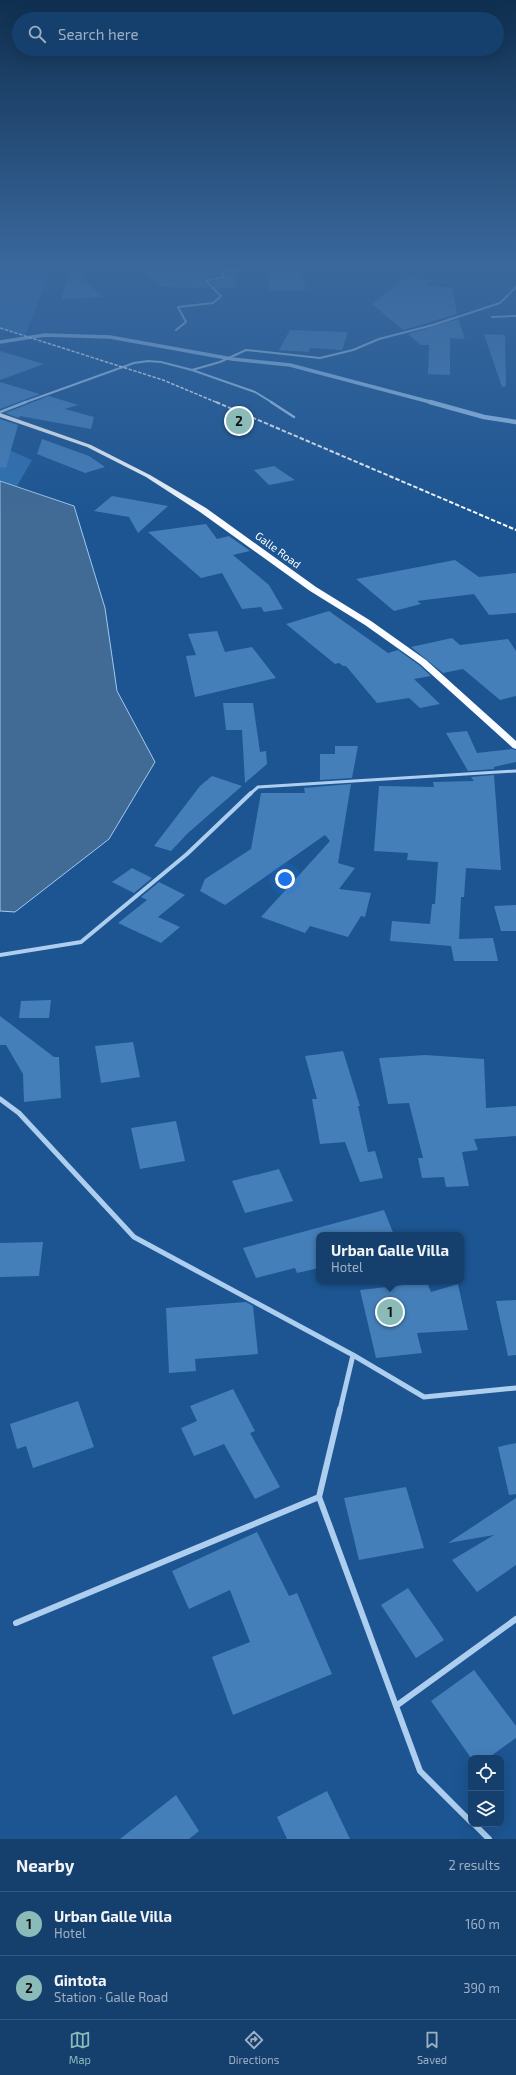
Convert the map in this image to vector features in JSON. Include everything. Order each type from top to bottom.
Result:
[{"type":"highway","name":"Galle Road","points":[[0,414],[89,446],[148,476],[203,510],[313,589],[368,623],[422,662],[516,746]]},
{"type":"street","points":[[192,370],[220,362],[234,354],[244,351]]},
{"type":"street","points":[[254,351],[320,358],[349,351]]},
{"type":"street","points":[[0,414],[134,363],[148,361],[161,362],[192,370],[255,392],[294,417]]},
{"type":"street","points":[[0,956],[81,942],[187,854],[258,786],[470,776],[516,771]]},
{"type":"street","points":[[0,1099],[19,1113],[134,1237],[353,1355],[424,1397],[516,1388]]},
{"type":"street","points":[[353,1355],[319,1497],[420,1771],[468,1819]]},
{"type":"street","points":[[16,1623],[319,1497]]},
{"type":"street","points":[[396,1706],[516,1618]]},
{"type":"street","points":[[477,1827],[489,1839]]},
{"type":"shaded area","points":[[0,446],[32,460],[16,488],[0,481]]},
{"type":"shaded area","points":[[0,481],[74,506],[105,608],[117,691],[155,762],[109,839],[15,912],[0,911]]},
{"type":"building","points":[[0,351],[44,364],[0,380]]},
{"type":"building","points":[[291,351],[309,351],[309,352]]},
{"type":"building","points":[[429,351],[450,351],[450,375],[428,374]]},
{"type":"building","points":[[490,351],[505,351],[506,386],[502,387]]},
{"type":"building","points":[[0,382],[40,394],[0,409]]},
{"type":"building","points":[[49,396],[78,405],[65,409],[94,417],[91,429],[20,416],[19,418],[5,413]]},
{"type":"building","points":[[0,419],[18,425],[6,468],[0,467]]},
{"type":"building","points":[[42,439],[89,456],[105,467],[85,473],[37,454]]},
{"type":"building","points":[[274,466],[295,480],[269,485],[254,470]]},
{"type":"building","points":[[112,496],[168,506],[138,533],[129,517],[94,511]]},
{"type":"building","points":[[206,524],[217,539],[229,536],[250,551],[233,555],[269,585],[283,609],[264,612],[261,607],[242,609],[222,573],[201,578],[148,532]]},
{"type":"building","points":[[455,560],[479,577],[516,573],[516,613],[489,615],[474,594],[417,601],[421,604],[394,611],[356,579]]},
{"type":"building","points":[[329,611],[388,653],[398,650],[419,665],[431,676],[414,679],[440,704],[420,708],[409,698],[377,703],[346,666],[339,663],[335,664],[286,624]]},
{"type":"building","points":[[217,631],[225,652],[252,647],[276,678],[195,697],[186,656],[196,655],[188,634]]},
{"type":"building","points":[[452,638],[460,645],[508,639],[516,651],[516,696],[500,700],[463,669],[443,673],[411,647]]},
{"type":"building","points":[[223,703],[253,703],[260,752],[266,751],[267,764],[245,783],[242,730],[226,730]]},
{"type":"building","points":[[467,731],[477,753],[512,749],[516,750],[516,762],[494,767],[494,769],[468,771],[446,733]]},
{"type":"building","points":[[335,746],[358,746],[352,778],[320,780],[320,754],[335,754]]},
{"type":"building","points":[[494,775],[501,870],[466,868],[464,897],[461,897],[459,939],[493,938],[498,961],[454,961],[451,946],[390,941],[392,921],[430,924],[432,904],[435,904],[438,862],[407,860],[408,853],[374,851],[379,786],[434,787],[433,782],[474,781],[471,777]]},
{"type":"building","points":[[212,776],[242,786],[188,833],[171,851],[154,846],[200,786]]},
{"type":"building","points":[[351,784],[338,863],[355,868],[339,889],[371,893],[365,917],[361,916],[348,937],[310,926],[305,933],[261,917],[330,841],[325,835],[225,905],[200,891],[205,879],[251,849],[261,793],[305,793],[304,788]]},
{"type":"building","points":[[132,868],[152,878],[134,893],[112,882]]},
{"type":"building","points":[[159,882],[185,895],[158,917],[180,927],[161,943],[118,923],[147,900],[141,897]]},
{"type":"building","points":[[516,905],[516,931],[501,931],[494,906]]},
{"type":"building","points":[[51,1000],[49,1018],[19,1018],[21,1001]]},
{"type":"building","points":[[0,1016],[54,1057],[59,1057],[61,1098],[24,1102],[23,1074],[6,1045],[0,1045]]},
{"type":"building","points":[[133,1042],[140,1077],[101,1083],[95,1046]]},
{"type":"building","points":[[343,1051],[360,1106],[358,1106],[368,1152],[375,1151],[383,1178],[360,1182],[345,1142],[320,1144],[312,1099],[317,1099],[305,1056]]},
{"type":"building","points":[[425,1055],[484,1059],[486,1108],[516,1106],[516,1136],[474,1139],[478,1150],[462,1152],[469,1186],[446,1187],[444,1177],[422,1178],[418,1158],[423,1158],[409,1103],[388,1104],[379,1058]]},
{"type":"building","points":[[176,1121],[185,1161],[140,1169],[131,1128]]},
{"type":"building","points":[[279,1169],[293,1201],[245,1213],[232,1181]]},
{"type":"building","points":[[384,1210],[393,1232],[316,1232],[316,1269],[297,1273],[295,1268],[256,1278],[243,1248]]},
{"type":"building","points":[[43,1242],[39,1276],[0,1277],[0,1243]]},
{"type":"building","points":[[458,1284],[468,1330],[417,1333],[422,1353],[376,1358],[360,1290],[404,1285],[428,1285],[431,1292]]},
{"type":"building","points":[[516,1300],[516,1355],[508,1356],[496,1301]]},
{"type":"building","points":[[246,1302],[253,1306],[258,1354],[195,1359],[196,1371],[169,1373],[166,1308]]},
{"type":"building","points":[[233,1389],[255,1431],[250,1433],[280,1487],[255,1499],[224,1444],[194,1456],[181,1428],[197,1421],[190,1406]]},
{"type":"building","points":[[78,1401],[94,1447],[33,1468],[26,1446],[17,1449],[10,1424]]},
{"type":"building","points":[[516,1443],[516,1494],[509,1495],[498,1447]]},
{"type":"building","points":[[406,1487],[424,1548],[359,1560],[344,1498]]},
{"type":"building","points":[[516,1498],[516,1565],[477,1592],[452,1560],[494,1535],[448,1543]]},
{"type":"building","points":[[257,1532],[289,1596],[297,1593],[332,1674],[233,1715],[212,1657],[250,1642],[230,1590],[189,1609],[172,1571]]},
{"type":"building","points":[[408,1588],[444,1640],[416,1658],[381,1605]]},
{"type":"building","points":[[474,1670],[516,1726],[516,1738],[492,1755],[469,1755],[431,1701]]},
{"type":"building","points":[[327,1791],[350,1839],[287,1839],[277,1817]]},
{"type":"building","points":[[176,1795],[199,1831],[189,1839],[120,1839]]},
{"type":"waterway","points":[[187,351],[232,359],[290,365],[434,403]]},
{"type":"waterway","points":[[430,402],[484,417],[516,422]]},
{"type":"railway","points":[[72,351],[163,380],[218,403]]},
{"type":"railway","points":[[216,402],[516,530]]},
{"type":"place","name":"Gintota","points":[[239,421]]},
{"type":"place","name":"Urban Galle Villa","points":[[390,1312]]}]
